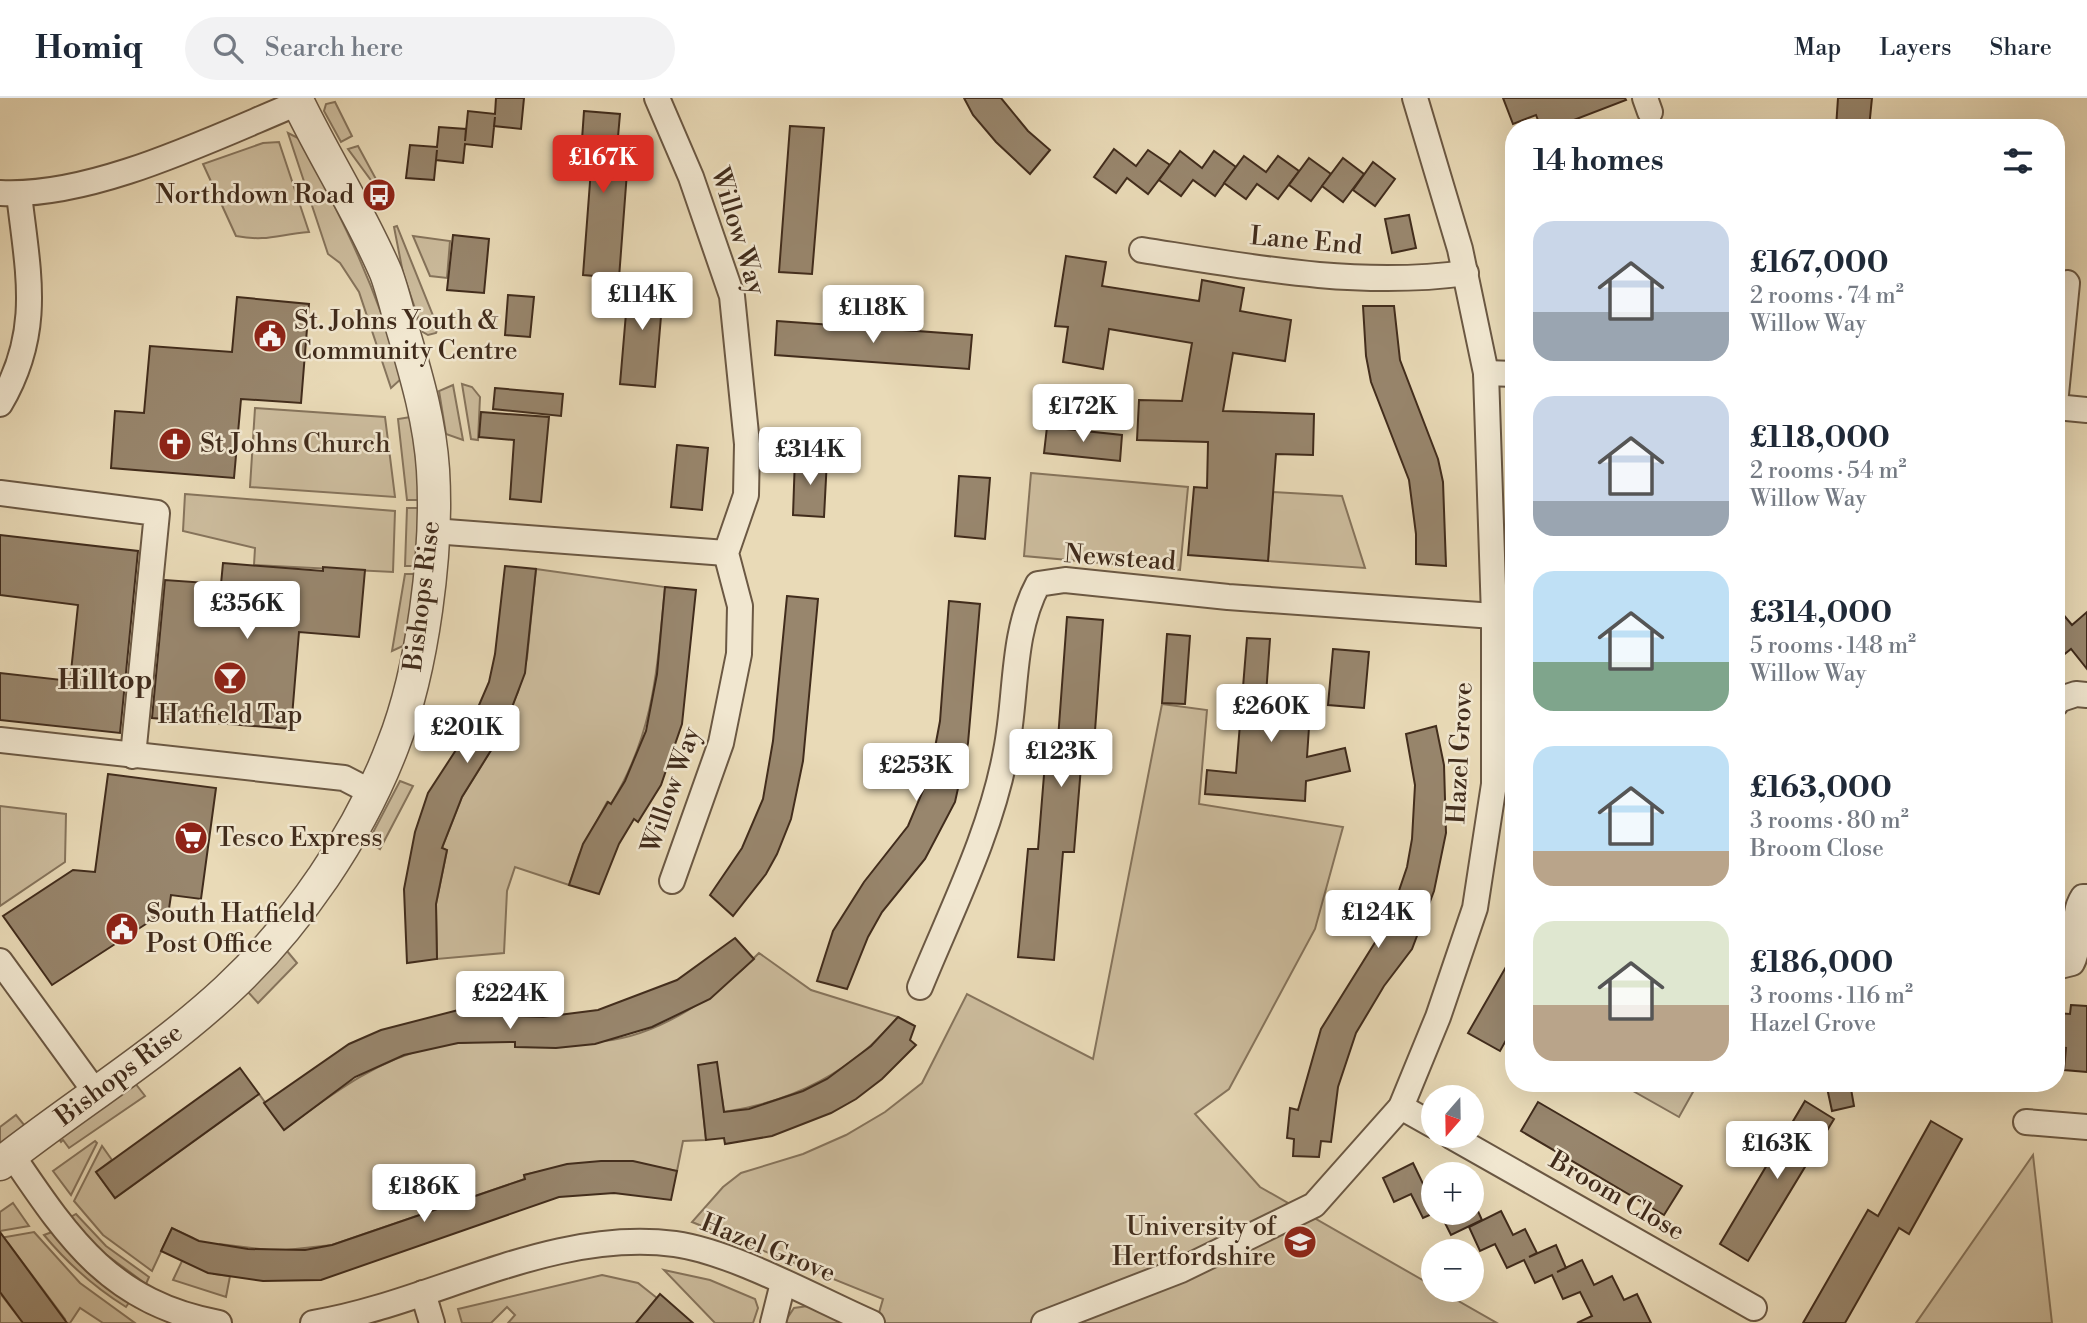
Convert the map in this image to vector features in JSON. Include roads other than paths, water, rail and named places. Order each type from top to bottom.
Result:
[{"type":"street","name":"Hazel Grove","points":[[1044,1323],[1181,1270],[1314,1205],[1401,1107],[1438,1017],[1475,908],[1504,785],[1494,616],[1486,373],[1466,273],[1415,98]]},
{"type":"street","points":[[0,404],[24,355],[32,301],[10,194],[91,180],[177,153],[297,100]]},
{"type":"street","name":"Bishops Rise","points":[[6,1159],[186,1025],[228,989],[272,942],[318,883],[371,792],[394,745],[415,667],[433,531],[433,469],[422,394],[387,275],[346,187],[297,100]]},
{"type":"street","name":"Willow Way","points":[[665,102],[732,296],[746,457],[746,495],[726,553],[740,606],[739,654],[721,743],[672,881]]},
{"type":"street","name":"Lane End","points":[[1142,250],[1292,274],[1427,278],[1466,273]]},
{"type":"street","points":[[2065,303],[2067,283]]},
{"type":"street","points":[[1486,373],[1505,374]]},
{"type":"street","points":[[2065,408],[2087,410]]},
{"type":"street","points":[[0,493],[157,513],[133,756]]},
{"type":"street","points":[[433,531],[726,553]]},
{"type":"street","name":"Newstead","points":[[920,987],[986,822],[1006,752],[1026,608],[1038,584],[1065,580],[1227,597],[1494,616]]},
{"type":"street","points":[[2065,698],[2076,694],[2087,695]]},
{"type":"street","points":[[0,740],[344,778],[371,792]]},
{"type":"street","points":[[2065,965],[2072,963],[2077,954],[2075,913],[2083,898],[2087,897]]},
{"type":"street","points":[[0,961],[96,1093]]},
{"type":"street","points":[[1401,1107],[1421,1118]]},
{"type":"street","points":[[2026,1122],[2087,1127]]},
{"type":"street","name":"Broom Close","points":[[1472,1148],[1754,1308]]},
{"type":"street","points":[[6,1159],[88,1258],[140,1294],[163,1316],[219,1323]]},
{"type":"street","name":"Hazel Grove","points":[[313,1323],[588,1245],[638,1242],[677,1244],[724,1258],[872,1323]]},
{"type":"street","points":[[773,1323],[783,1283]]},
{"type":"street","points":[[423,1293],[432,1323]]},
{"type":"place","name":"Northdown Road","points":[[379,195]]},
{"type":"place","name":"St. Johns Youth & Community Centre","points":[[270,336]]},
{"type":"place","name":"St Johns Church","points":[[175,444]]},
{"type":"place","name":"Hatfield Tap","points":[[230,678]]},
{"type":"place","name":"Tesco Express","points":[[191,838]]},
{"type":"place","name":"South Hatfield Post Office","points":[[122,929]]},
{"type":"place","name":"University of Hertfordshire","points":[[1300,1242]]},
{"type":"district","name":"Hilltop","points":[[105,680]]}]
